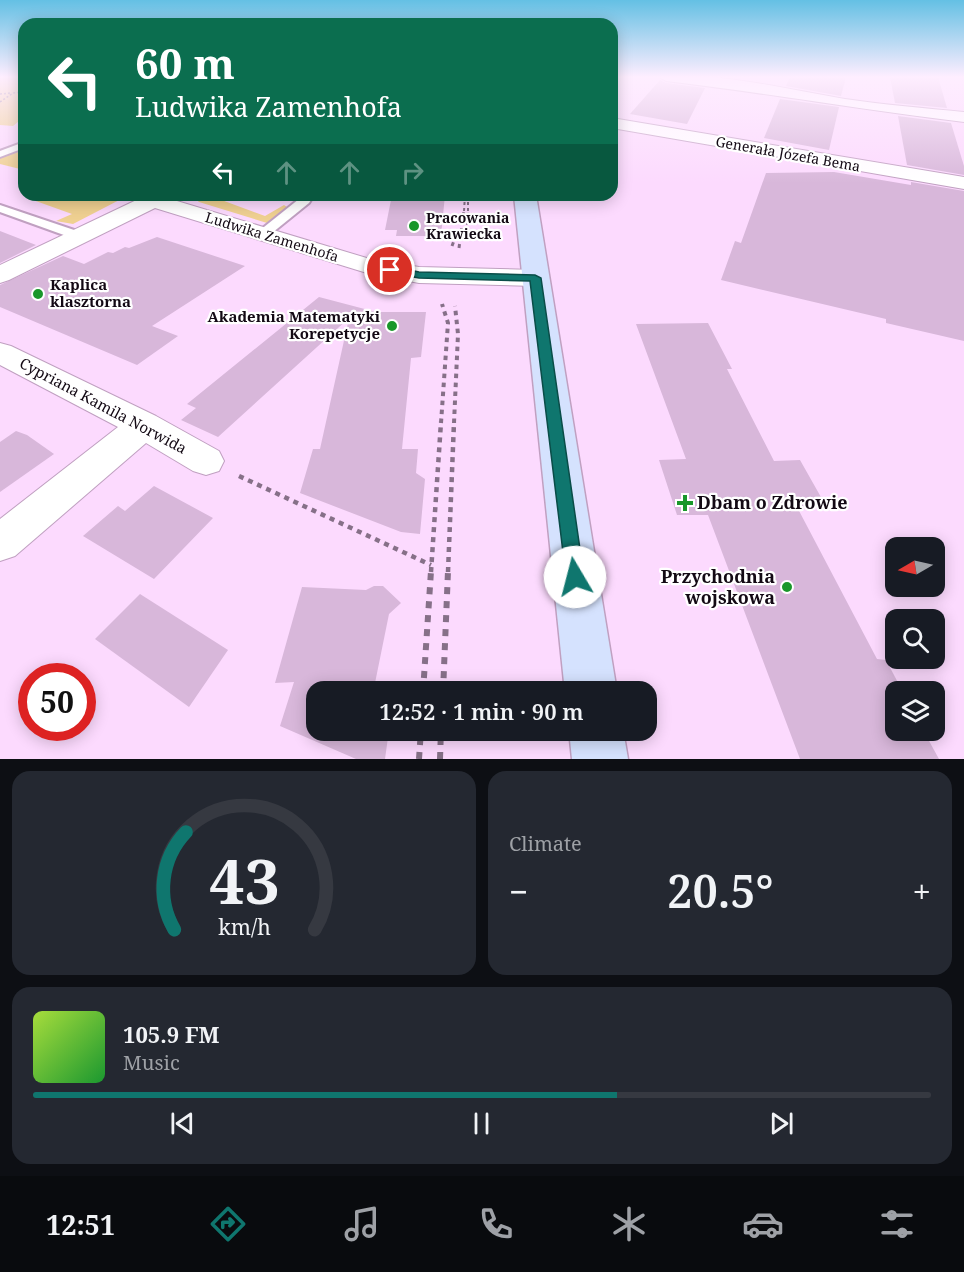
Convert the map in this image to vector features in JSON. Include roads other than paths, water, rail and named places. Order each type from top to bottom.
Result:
[{"type":"main road","points":[[526,201],[590,681]]},
{"type":"main road","points":[[598,741],[600,759]]},
{"type":"street","points":[[925,112],[964,117]]},
{"type":"street","name":"Generała Józefa Bema","points":[[618,124],[964,183]]},
{"type":"street","name":"Ludwika Zamenhofa","points":[[0,274],[150,201]]},
{"type":"street","name":"Ludwika Zamenhofa","points":[[165,201],[367,266],[436,276],[535,278]]},
{"type":"street","name":"Cypriana Kamila Norwida","points":[[0,352],[144,425],[206,461]]},
{"type":"street","points":[[0,543],[144,425]]},
{"type":"lane","points":[[0,154],[18,147]]},
{"type":"lane","points":[[264,234],[306,201]]},
{"type":"lane","points":[[0,208],[79,236]]},
{"type":"place","name":"Pracowania Krawiecka","points":[[414,226]]},
{"type":"place","name":"Kaplica klasztorna","points":[[38,294]]},
{"type":"place","name":"Akademia Matematyki Korepetycje","points":[[392,326]]},
{"type":"place","name":"Dbam o Zdrowie","points":[[685,503]]},
{"type":"place","name":"Przychodnia wojskowa","points":[[787,587]]}]
